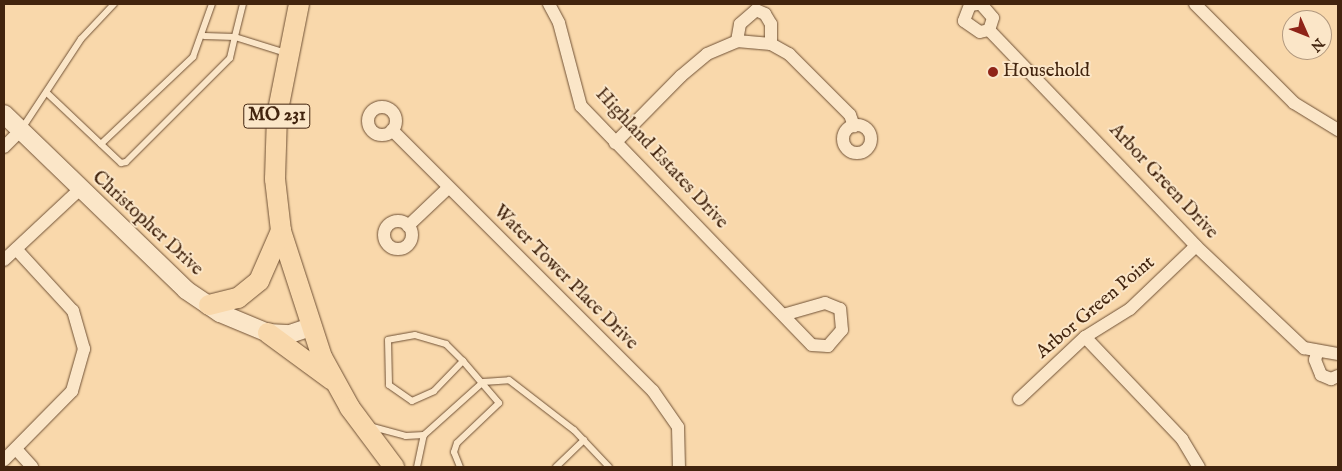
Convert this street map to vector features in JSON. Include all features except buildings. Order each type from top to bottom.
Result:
[{"type":"main road","name":"MO 231","points":[[299,4],[286,53],[275,148],[281,231],[310,327],[336,383],[360,423],[394,467]]},
{"type":"main road","points":[[209,305],[238,298],[259,281],[281,231]]},
{"type":"main road","points":[[268,333],[336,383]]},
{"type":"street","name":"Highland Estates Drive","points":[[549,4],[559,23],[582,106],[615,143],[787,314]]},
{"type":"street","name":"Arbor Green Drive","points":[[979,4],[993,18],[989,30],[980,32],[964,20],[970,5],[979,4]]},
{"type":"street","points":[[1195,4],[1294,103],[1338,130]]},
{"type":"street","points":[[737,41],[740,24],[756,10],[765,14],[771,24],[771,44]]},
{"type":"street","name":"Arbor Green Drive","points":[[989,30],[1196,246],[1304,348],[1317,353],[1338,354]]},
{"type":"street","points":[[615,143],[707,54],[737,41],[771,44],[801,65],[850,115],[854,126]]},
{"type":"street","name":"Christopher Drive","points":[[4,114],[162,271],[209,305],[268,333],[290,334],[310,327]]},
{"type":"street","name":"Water Tower Place Drive","points":[[392,130],[668,409],[681,442],[678,467]]},
{"type":"street","points":[[4,146],[20,131]]},
{"type":"street","points":[[408,226],[448,188]]},
{"type":"street","points":[[4,260],[79,190]]},
{"type":"street","name":"Arbor Green Point","points":[[1019,399],[1084,337],[1130,309],[1196,246]]},
{"type":"street","points":[[4,460],[72,391],[84,349],[73,311],[16,249]]},
{"type":"street","points":[[1084,337],[1182,439],[1199,467]]},
{"type":"street","points":[[1317,353],[1315,360],[1321,375],[1332,379],[1338,376]]},
{"type":"street","points":[[16,449],[32,467]]},
{"type":"lane","points":[[20,131],[47,94],[80,39],[114,4]]},
{"type":"lane","points":[[101,144],[193,57],[204,36],[212,4]]},
{"type":"lane","points":[[47,94],[101,144],[126,162],[230,58],[243,4]]},
{"type":"lane","points":[[204,36],[235,37],[286,53]]},
{"type":"lane","points":[[460,467],[454,452],[457,444],[498,403],[463,360],[446,344],[415,335],[388,340],[385,363],[389,385],[396,394],[412,401],[434,391],[463,360]]},
{"type":"lane","points":[[360,423],[406,436],[424,434],[482,382],[509,380],[584,440],[609,467]]},
{"type":"lane","points":[[417,467],[424,434]]},
{"type":"lane","points":[[556,467],[584,440]]},
{"type":"lane","points":[[598,467],[604,462]]},
{"type":"place","name":"Household","points":[[993,72]]}]
